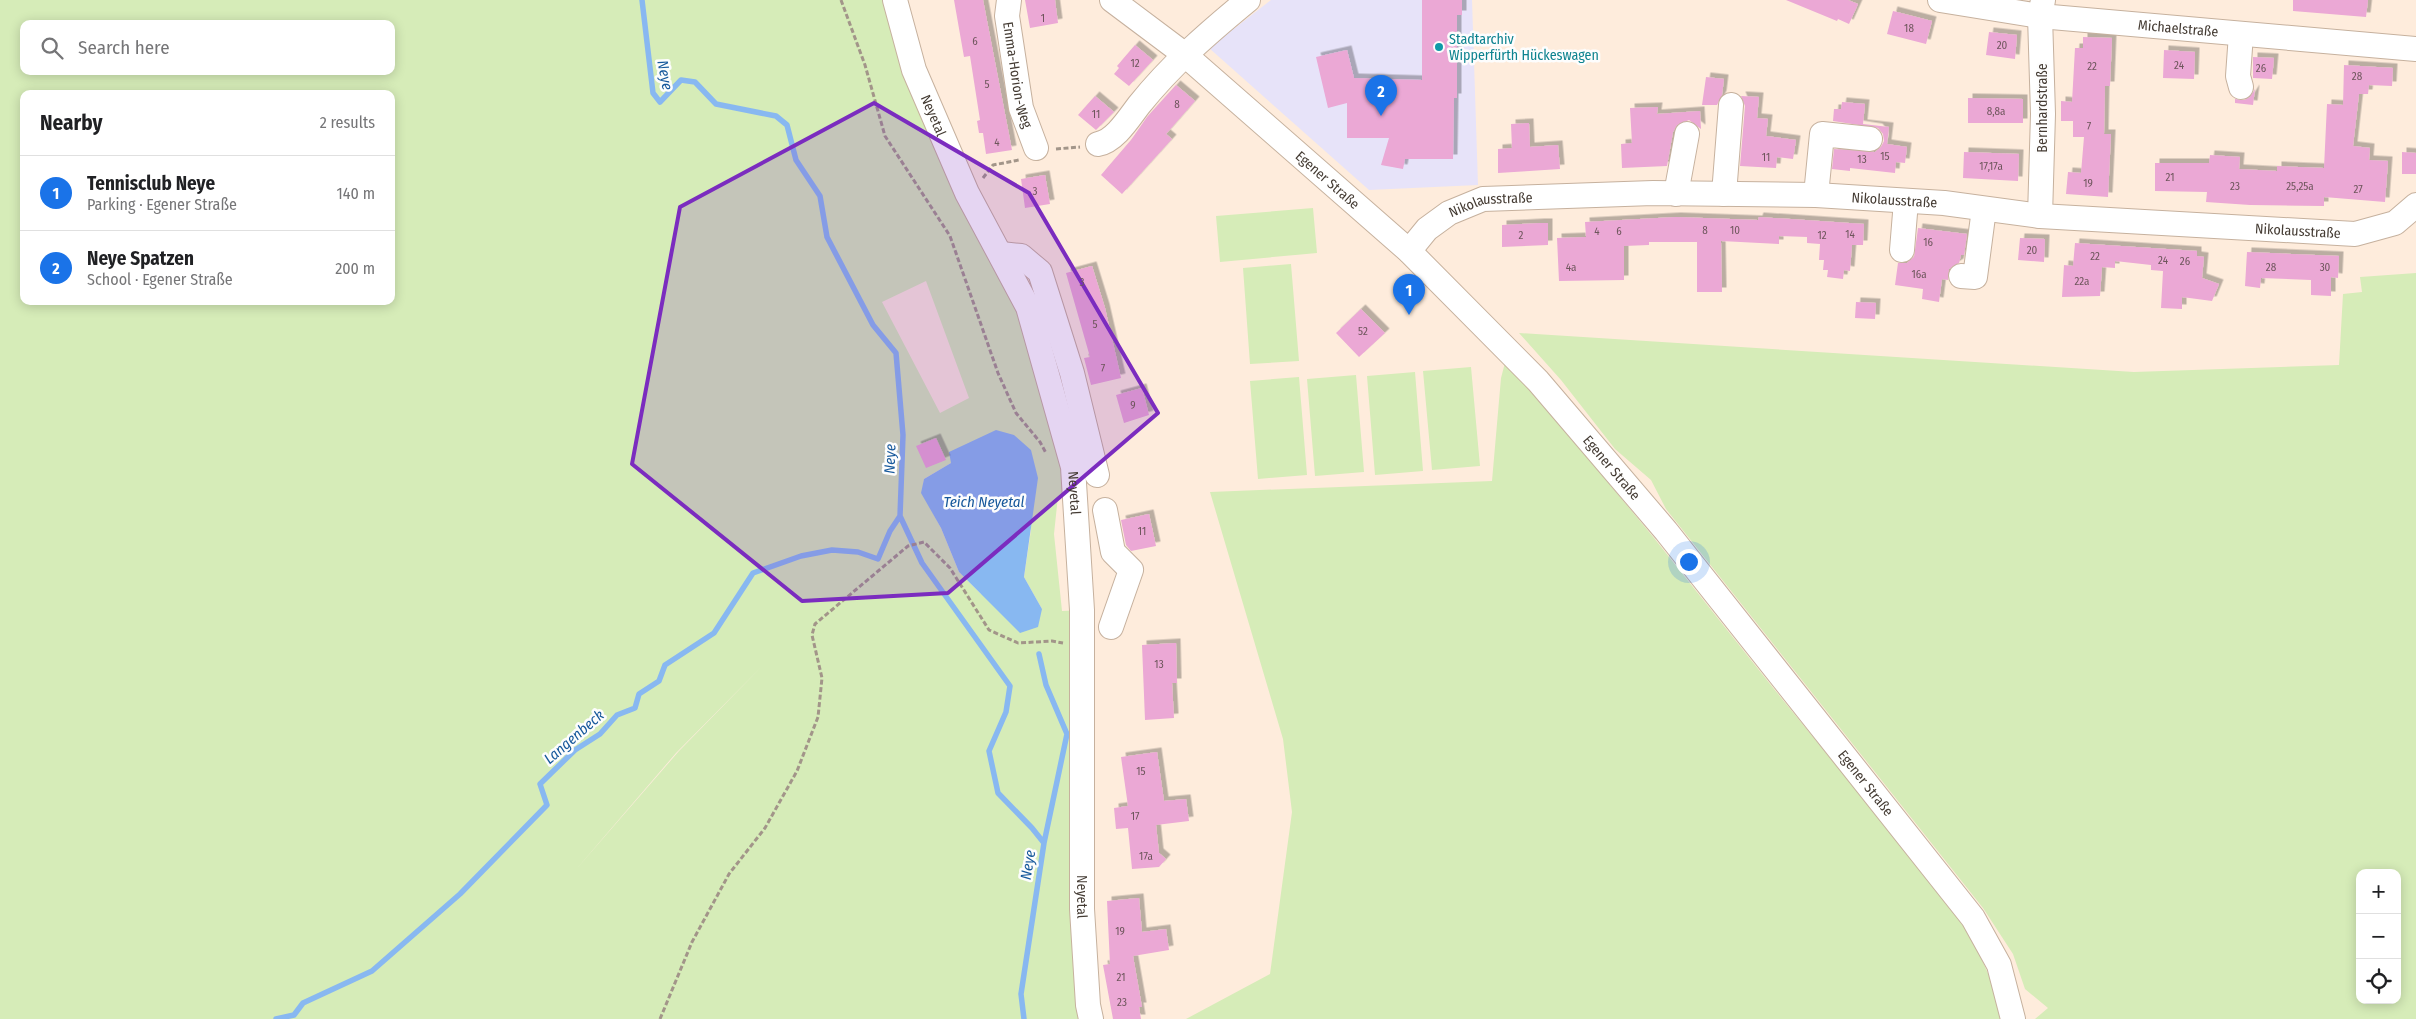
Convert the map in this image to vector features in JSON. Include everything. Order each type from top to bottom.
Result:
[{"type":"street","name":"Neyetal","points":[[895,0],[914,70],[967,193],[1028,307],[1074,467],[1084,683],[1082,909],[1088,1005],[1091,1019]]},
{"type":"street","name":"Emma-Horion-Weg","points":[[1009,0],[1007,16],[1028,154]]},
{"type":"street","name":"Egener Straße","points":[[1112,0],[1184,54],[1409,251],[1538,381],[1621,476],[1940,875],[1987,939],[2003,975],[2013,1019]]},
{"type":"street","points":[[1098,144],[1103,143],[1119,130],[1184,54],[1248,0]]},
{"type":"street","name":"Michaelstraße","points":[[1940,0],[2042,8],[2242,34],[2416,49]]},
{"type":"street","name":"Bernhardstraße","points":[[2040,216],[2043,114],[2042,8]]},
{"type":"street","points":[[2242,34],[2238,76],[2242,86]]},
{"type":"street","points":[[1724,194],[1731,105]]},
{"type":"street","points":[[1676,194],[1687,134]]},
{"type":"street","points":[[1816,195],[1822,134],[1870,138]]},
{"type":"street","name":"Nikolausstraße","points":[[1409,251],[1427,229],[1448,213],[1483,199],[1676,194],[1816,195],[1914,201],[2040,216],[2355,234],[2395,223],[2416,205]]},
{"type":"street","points":[[1914,201],[1919,227]]},
{"type":"street","points":[[1902,250],[1914,201]]},
{"type":"street","points":[[1961,276],[1975,277],[1984,209]]},
{"type":"street","points":[[1001,254],[1021,256],[1040,272],[1072,373],[1097,475]]},
{"type":"street","points":[[1105,510],[1113,552],[1131,570],[1111,627]]},
{"type":"path","points":[[841,0],[865,65],[885,136],[950,236],[998,373],[1016,413]]},
{"type":"path","points":[[982,179],[993,165],[1028,154]]},
{"type":"path","points":[[660,1019],[692,942],[729,874],[765,828],[796,771],[818,717],[822,678],[812,635],[815,624],[908,546],[924,542],[950,568],[989,630],[1018,643],[1052,640],[1082,647]]},
{"type":"highlighted area","points":[[874,103],[1029,193],[1158,413],[948,593],[802,601],[632,464],[680,207]]},
{"type":"shaded area","points":[[1271,0],[1472,0],[1478,185],[1369,190],[1209,48]]},
{"type":"green space","points":[[0,0],[895,0],[1001,254],[1074,503],[1058,496],[1054,534],[1062,611],[1082,610],[1091,1019],[0,1019]],"holes":[[[926,281],[969,398],[940,413],[882,302]],[[951,463],[1031,530],[1024,577],[1042,609],[981,594],[959,572],[941,528],[922,493],[924,479]],[[777,651],[679,751],[573,873],[676,753]]]},
{"type":"green space","points":[[1313,208],[1317,253],[1220,262],[1216,216]]},
{"type":"green space","points":[[1291,264],[1299,361],[1250,364],[1243,268]]},
{"type":"green space","points":[[2416,273],[2416,1019],[2035,1019],[2048,1008],[2025,989],[2013,954],[1983,908],[1666,509],[1651,480],[1615,449],[1561,380],[1519,333],[2134,372],[2339,365],[2343,294],[2362,292],[2360,277]]},
{"type":"green space","points":[[1506,359],[1654,538],[1967,926],[1994,987],[2000,1019],[1186,1019],[1270,974],[1292,812],[1283,739],[1210,492],[1492,481],[1501,378]]},
{"type":"green space","points":[[1471,367],[1480,466],[1432,470],[1423,371]]},
{"type":"green space","points":[[1415,372],[1423,471],[1375,475],[1367,376]]},
{"type":"green space","points":[[1356,375],[1364,472],[1315,476],[1307,379]]},
{"type":"green space","points":[[1299,377],[1307,475],[1258,479],[1250,381]]},
{"type":"water","name":"Teich Neyetal","points":[[996,430],[1014,435],[1031,450],[1038,478],[1024,577],[1042,609],[1038,627],[1020,633],[959,572],[941,528],[921,493],[924,479],[951,463],[949,452]]},
{"type":"building","points":[[954,0],[983,0],[1012,150],[986,154],[983,133],[979,133],[977,121],[980,120],[970,56],[964,57]]},
{"type":"building","points":[[1025,0],[1055,0],[1058,23],[1030,28]]},
{"type":"building","points":[[1422,0],[1462,0],[1462,15],[1457,15],[1457,98],[1454,98],[1453,159],[1405,159],[1403,169],[1381,165],[1389,138],[1347,138],[1347,103],[1328,108],[1316,57],[1347,50],[1354,78],[1422,80]]},
{"type":"building","points":[[1786,0],[1848,0],[1858,4],[1849,24]]},
{"type":"building","points":[[2293,0],[2368,0],[2366,17],[2293,11]]},
{"type":"building","points":[[1893,11],[1932,21],[1926,44],[1887,34]]},
{"type":"building","points":[[1989,32],[2017,35],[2015,59],[1986,55]]},
{"type":"building","points":[[2083,37],[2112,38],[2110,86],[2105,86],[2104,134],[2111,134],[2108,197],[2066,194],[2068,172],[2081,173],[2084,137],[2073,137],[2073,121],[2061,121],[2061,101],[2072,102],[2075,48],[2083,48]]},
{"type":"building","points":[[1135,45],[1153,60],[1129,86],[1114,74],[1119,68],[1117,66]]},
{"type":"building","points":[[2164,50],[2195,52],[2194,79],[2163,78]]},
{"type":"building","points":[[2253,57],[2274,58],[2272,79],[2253,78]]},
{"type":"building","points":[[2344,65],[2393,68],[2392,86],[2369,85],[2368,94],[2359,94],[2353,146],[2370,148],[2369,160],[2388,161],[2385,202],[2324,197],[2324,206],[2250,205],[2206,202],[2207,192],[2155,191],[2155,163],[2209,163],[2210,155],[2240,157],[2239,169],[2277,171],[2277,166],[2324,168],[2327,104],[2343,105]]},
{"type":"building","points":[[1706,77],[1724,79],[1722,95],[1717,105],[1702,105]]},
{"type":"building","points":[[1176,85],[1195,101],[1166,134],[1172,139],[1122,194],[1101,175],[1131,140],[1147,117]]},
{"type":"building","points":[[2255,89],[2253,105],[2235,103],[2235,99],[2244,100],[2250,97]]},
{"type":"building","points":[[1095,96],[1114,112],[1096,130],[1078,115]]},
{"type":"building","points":[[1741,96],[1759,97],[1757,118],[1768,119],[1766,136],[1796,140],[1793,159],[1777,157],[1776,168],[1740,166],[1745,106]]},
{"type":"building","points":[[1968,98],[2023,99],[2023,123],[1968,123]]},
{"type":"building","points":[[1842,102],[1865,104],[1863,124],[1889,127],[1887,144],[1907,147],[1905,163],[1896,162],[1895,173],[1850,168],[1850,171],[1832,169],[1834,149],[1875,152],[1884,141],[1883,134],[1878,128],[1833,121],[1834,109],[1841,109]]},
{"type":"building","points":[[1658,107],[1657,114],[1700,111],[1701,129],[1689,120],[1677,125],[1673,132],[1667,166],[1622,168],[1621,144],[1632,143],[1630,108]]},
{"type":"building","points":[[1529,123],[1530,147],[1558,145],[1560,169],[1498,173],[1498,149],[1512,148],[1511,124]]},
{"type":"building","points":[[1964,152],[2019,154],[2018,181],[1963,178]]},
{"type":"building","points":[[2402,152],[2416,153],[2416,174],[2402,174]]},
{"type":"building","points":[[1045,175],[1050,204],[1025,208],[1021,179]]},
{"type":"building","points":[[1676,217],[1758,220],[1759,217],[1864,224],[1863,245],[1852,245],[1850,271],[1844,270],[1843,279],[1827,277],[1828,270],[1823,270],[1824,260],[1819,260],[1820,244],[1807,243],[1807,237],[1779,236],[1779,244],[1721,241],[1722,292],[1697,292],[1697,242],[1649,242],[1649,245],[1624,246],[1624,280],[1559,281],[1557,238],[1586,237],[1585,222]]},
{"type":"building","points":[[1548,223],[1548,245],[1502,247],[1502,225]]},
{"type":"building","points":[[1918,228],[1967,234],[1964,255],[1961,255],[1959,263],[1949,269],[1948,280],[1942,279],[1939,302],[1922,299],[1923,289],[1895,285],[1898,263],[1907,263],[1914,257]]},
{"type":"building","points":[[2020,238],[2045,239],[2044,262],[2018,260]]},
{"type":"building","points":[[2075,243],[2197,251],[2197,256],[2204,257],[2202,278],[2219,284],[2212,301],[2182,297],[2182,309],[2161,308],[2163,271],[2151,270],[2151,265],[2115,261],[2115,268],[2102,267],[2100,296],[2062,297],[2064,265],[2073,266]]},
{"type":"building","points":[[2247,252],[2339,256],[2338,278],[2331,277],[2331,296],[2311,295],[2311,280],[2261,278],[2260,288],[2245,286]]},
{"type":"building","points":[[1092,266],[1105,308],[1121,378],[1091,385],[1084,358],[1090,357],[1066,273]]},
{"type":"building","points":[[1856,302],[1876,303],[1875,319],[1855,318]]},
{"type":"building","points":[[1361,309],[1385,333],[1359,357],[1336,333]]},
{"type":"building","points":[[1142,388],[1149,415],[1124,423],[1116,395]]},
{"type":"building","points":[[936,438],[946,460],[926,468],[916,446]]},
{"type":"building","points":[[1149,514],[1156,546],[1131,551],[1126,545],[1121,520]]},
{"type":"building","points":[[1176,643],[1177,683],[1172,683],[1174,718],[1145,720],[1142,645]]},
{"type":"building","points":[[1157,752],[1164,801],[1186,799],[1189,821],[1156,825],[1159,853],[1166,859],[1159,867],[1132,869],[1128,828],[1116,829],[1114,808],[1128,806],[1121,757]]},
{"type":"building","points":[[1139,898],[1142,932],[1166,929],[1169,950],[1133,956],[1142,1007],[1139,1007],[1141,1019],[1113,1019],[1103,965],[1110,964],[1107,901]]},
{"type":"waterway","name":"Neye","points":[[642,0],[653,93],[660,102],[681,80],[695,82],[716,104],[776,116],[787,125],[796,160],[820,196],[827,237],[873,325],[896,353],[903,435],[900,516],[922,563],[1010,686],[1006,712],[989,751],[998,793],[1044,843],[1021,994],[1024,1019]]},
{"type":"waterway","name":"Langenbeck","points":[[276,1019],[294,1015],[303,1003],[372,971],[460,894],[547,805],[540,784],[575,750],[600,734],[617,715],[635,708],[639,694],[659,681],[665,665],[714,633],[753,573],[801,556],[832,550],[858,552],[878,559],[890,531],[900,516]]},
{"type":"waterway","points":[[1039,654],[1046,685],[1067,734],[1044,843]]},
{"type":"place","name":"Stadtarchiv Wipperfürth Hückeswagen","points":[[1439,47]]},
{"type":"place","name":"Neye Spatzen","points":[[1381,116]]},
{"type":"place","name":"Tennisclub Neye","points":[[1409,315]]}]
